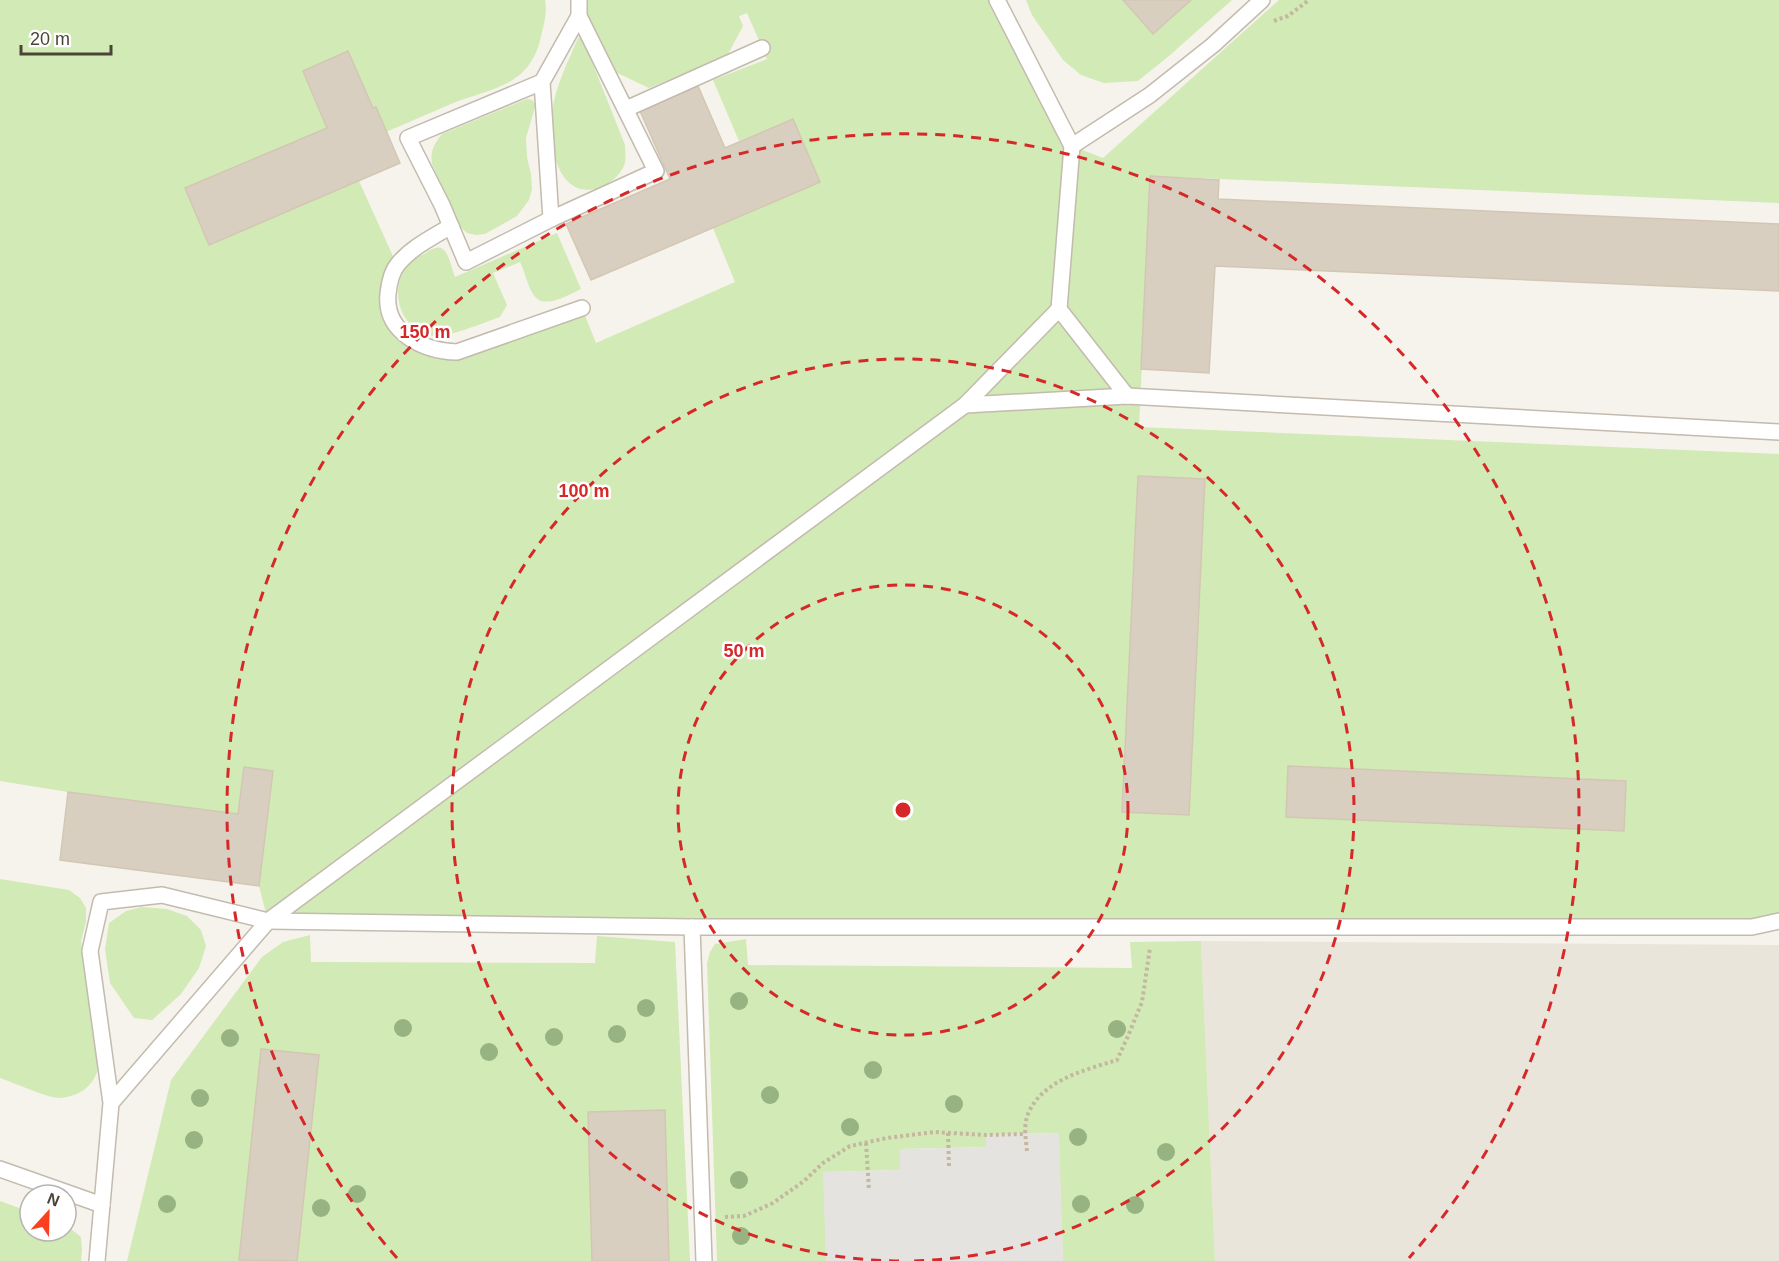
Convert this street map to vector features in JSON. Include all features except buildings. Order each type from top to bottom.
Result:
[{"type":"lane","points":[[542,82],[408,138],[451,226],[465,262],[551,219],[657,171],[579,16],[579,0]]},
{"type":"lane","points":[[111,1103],[268,921],[965,405],[1059,309],[1072,146],[997,0]]},
{"type":"lane","points":[[1072,146],[1150,95],[1213,45],[1262,0]]},
{"type":"lane","points":[[551,219],[542,82],[579,16]]},
{"type":"lane","points":[[626,109],[762,48]]},
{"type":"lane","points":[[451,226],[418,246],[397,265],[388,285],[387,300],[390,314],[397,327],[426,348],[441,352],[457,352],[582,308]]},
{"type":"lane","points":[[1059,309],[1126,396]]},
{"type":"lane","points":[[965,405],[1126,396],[1779,432]]},
{"type":"lane","points":[[97,1261],[111,1103],[90,951],[101,902],[162,895],[268,921],[692,927],[1752,927],[1779,921]]},
{"type":"lane","points":[[692,927],[704,1261]]},
{"type":"lane","points":[[0,1169],[102,1205]]},
{"type":"path","points":[[1027,1151],[1025,1134],[1028,1115],[1042,1093],[1062,1080],[1117,1060],[1142,1002],[1152,927]]},
{"type":"path","points":[[948,1133],[949,1166]]},
{"type":"path","points":[[702,1218],[744,1216],[774,1203],[804,1182],[823,1162],[850,1146],[923,1134],[1025,1134]]},
{"type":"path","points":[[866,1143],[869,1190]]},
{"type":"shaded area","points":[[1201,941],[1779,945],[1779,1261],[1215,1261]]},
{"type":"shaded area","points":[[1059,1133],[1063,1261],[826,1261],[823,1172],[900,1170],[900,1149],[986,1147],[986,1135]]},
{"type":"green space","points":[[0,0],[545,0],[545,20],[537,50],[530,64],[509,82],[386,132],[348,51],[303,71],[327,128],[185,188],[209,245],[359,181],[397,265],[388,285],[397,327],[441,352],[582,308],[596,343],[735,282],[713,228],[820,182],[793,119],[739,141],[713,80],[767,59],[747,13],[739,16],[743,26],[727,56],[649,88],[613,71],[579,0],[997,0],[1072,146],[1103,158],[1279,0],[1779,0],[1779,203],[1151,176],[1139,427],[1779,454],[1779,921],[268,921],[259,886],[273,771],[238,814],[0,781]],"holes":[[[1138,476],[1204,479],[1188,815],[1122,812]],[[1289,766],[1626,781],[1624,831],[1286,817]]]},
{"type":"green space","points":[[1026,0],[1123,0],[1153,34],[1191,0],[1232,0],[1138,81],[1104,83],[1081,75],[1063,60],[1032,15]]},
{"type":"green space","points":[[580,37],[583,39],[625,145],[625,163],[616,177],[603,186],[587,190],[572,185],[560,171],[551,131],[556,93],[566,65]]},
{"type":"green space","points":[[527,99],[536,104],[526,138],[532,189],[529,200],[517,216],[485,234],[467,233],[458,225],[432,164],[433,148],[442,134]]},
{"type":"green space","points":[[557,233],[581,289],[563,298],[549,301],[537,299],[520,262],[493,273],[507,305],[500,317],[457,332],[433,336],[413,327],[401,310],[398,288],[406,268],[419,256],[434,248],[444,250],[455,277]]},
{"type":"green space","points":[[0,879],[69,890],[80,898],[86,908],[86,922],[81,941],[98,1069],[88,1086],[72,1096],[54,1097],[0,1078]]},
{"type":"green space","points":[[142,907],[167,909],[187,916],[201,930],[206,946],[199,968],[181,994],[152,1020],[134,1018],[110,983],[105,949],[109,923],[126,911]]},
{"type":"green space","points":[[310,935],[311,962],[595,963],[597,936],[675,942],[690,1261],[127,1261],[171,1080],[262,957],[283,942]]},
{"type":"green space","points":[[746,939],[748,965],[1132,968],[1130,942],[1201,941],[1215,1261],[1063,1261],[1058,1133],[986,1135],[986,1147],[900,1149],[900,1170],[824,1172],[826,1261],[717,1261],[707,963],[715,944]]},
{"type":"green space","points":[[0,1201],[18,1208],[18,1243],[78,1243],[78,1235],[81,1237],[81,1261],[0,1261]]}]
